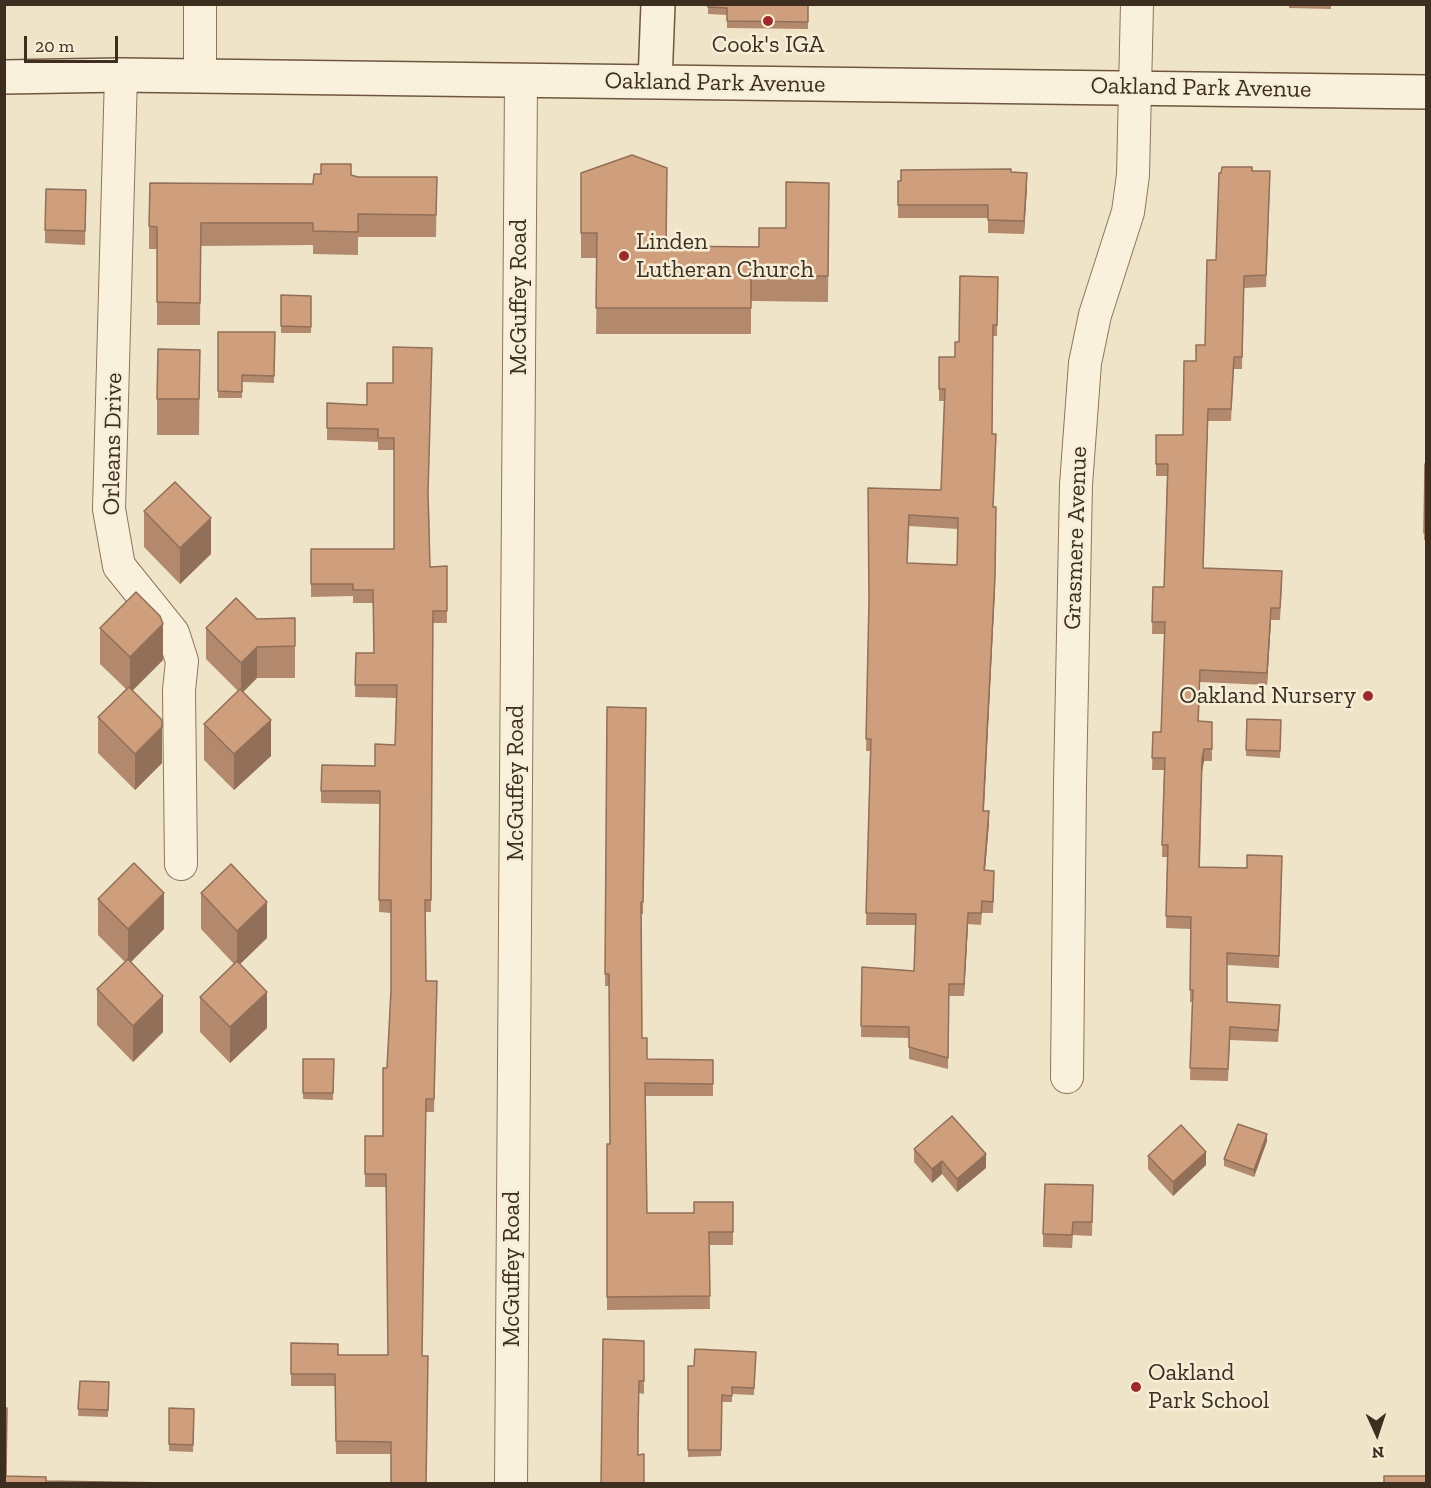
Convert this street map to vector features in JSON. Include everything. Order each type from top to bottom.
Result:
[{"type":"main road","points":[[655,82],[658,4]]},
{"type":"main road","name":"Oakland Park Avenue","points":[[4,77],[120,75],[1426,92]]},
{"type":"street","points":[[200,4],[200,76]]},
{"type":"street","name":"Grasmere Avenue","points":[[1068,1077],[1070,784],[1076,485],[1085,363],[1095,315],[1128,212],[1132,175],[1137,4]]},
{"type":"street","name":"Orleans Drive","points":[[120,75],[109,509],[119,566],[173,633],[182,661],[179,690],[181,864]]},
{"type":"street","name":"McGuffey Road","points":[[511,1484],[521,82]]},
{"type":"building","name":"Cook's IGA","points":[[708,4],[808,4],[808,22],[727,21],[727,8],[708,7]]},
{"type":"building","name":"Linden Lutheran Church","points":[[632,155],[667,168],[666,246],[759,247],[759,228],[786,228],[786,182],[829,183],[828,276],[751,276],[751,308],[596,308],[597,233],[581,233],[581,173]]},
{"type":"building","points":[[321,164],[351,164],[351,175],[358,177],[437,177],[436,215],[358,214],[358,232],[313,231],[313,223],[201,223],[200,303],[157,302],[157,227],[149,226],[150,183],[313,184],[314,174],[321,174]]},
{"type":"building","points":[[1222,167],[1252,167],[1252,171],[1270,171],[1266,275],[1244,276],[1242,357],[1234,357],[1231,409],[1208,409],[1203,568],[1282,571],[1280,608],[1271,608],[1267,673],[1200,670],[1198,721],[1212,722],[1212,749],[1204,749],[1202,759],[1199,867],[1247,868],[1247,855],[1282,856],[1279,956],[1227,953],[1227,1002],[1280,1005],[1278,1030],[1230,1027],[1228,1069],[1190,1068],[1193,990],[1190,990],[1191,917],[1166,916],[1168,845],[1162,845],[1165,758],[1152,758],[1153,732],[1161,732],[1165,622],[1152,622],[1153,587],[1164,587],[1168,464],[1156,464],[1156,435],[1183,435],[1184,361],[1196,361],[1196,345],[1205,345],[1207,260],[1216,260],[1219,173]]},
{"type":"building","points":[[1011,169],[1011,172],[1027,173],[1024,221],[988,220],[988,205],[898,205],[898,181],[901,181],[901,170]]},
{"type":"building","points":[[46,189],[86,190],[85,231],[45,230]]},
{"type":"building","points":[[960,276],[998,277],[997,325],[993,325],[992,434],[996,434],[993,507],[996,507],[995,576],[983,811],[989,811],[984,870],[994,871],[993,902],[982,901],[981,913],[968,913],[964,984],[949,984],[948,1058],[909,1047],[909,1027],[861,1026],[862,967],[914,971],[916,914],[866,913],[871,739],[866,739],[869,600],[868,488],[941,490],[945,389],[939,389],[939,357],[955,357],[955,342],[959,342]],"holes":[[[909,515],[958,518],[957,565],[907,563]]]},
{"type":"building","points":[[281,295],[311,296],[311,327],[281,326]]},
{"type":"building","points":[[218,332],[275,332],[274,376],[242,375],[242,392],[218,391]]},
{"type":"building","points":[[393,347],[432,348],[428,494],[430,567],[447,566],[447,611],[433,611],[431,900],[425,900],[426,981],[437,981],[434,1099],[426,1099],[422,1356],[428,1356],[426,1484],[391,1484],[391,1442],[336,1441],[335,1374],[291,1374],[291,1343],[338,1344],[338,1355],[388,1355],[386,1174],[365,1174],[365,1136],[383,1136],[383,1068],[387,1068],[391,990],[391,900],[379,900],[380,791],[321,791],[322,765],[375,766],[375,744],[395,745],[397,685],[355,685],[356,653],[374,653],[373,590],[353,590],[353,584],[311,584],[311,549],[394,549],[394,438],[378,438],[378,429],[327,428],[327,403],[367,405],[367,383],[393,383]]},
{"type":"building","points":[[158,349],[200,350],[199,399],[157,399]]},
{"type":"building","points":[[1425,464],[1426,533],[1424,533]]},
{"type":"building","points":[[175,482],[211,518],[180,548],[144,511]]},
{"type":"building","points":[[136,592],[160,616],[163,624],[130,657],[100,628]]},
{"type":"building","points":[[236,598],[257,619],[295,618],[295,646],[257,647],[241,663],[206,628]]},
{"type":"building","points":[[129,687],[162,720],[162,727],[135,754],[98,717]]},
{"type":"building","points":[[240,689],[271,720],[234,754],[204,724]]},
{"type":"building","points":[[607,707],[646,708],[643,902],[641,902],[642,1038],[647,1038],[647,1059],[713,1060],[713,1084],[645,1083],[647,1213],[694,1213],[694,1202],[733,1202],[733,1232],[709,1232],[710,1296],[607,1297],[607,1144],[610,1144],[609,974],[605,974]]},
{"type":"building","points":[[1247,719],[1281,720],[1280,751],[1246,750]]},
{"type":"building","points":[[134,863],[164,893],[128,929],[98,899]]},
{"type":"building","points":[[231,864],[267,902],[237,931],[201,893]]},
{"type":"building","points":[[128,959],[163,996],[133,1026],[97,989]]},
{"type":"building","points":[[237,961],[267,992],[230,1027],[200,997]]},
{"type":"building","points":[[303,1059],[334,1059],[333,1093],[303,1093]]},
{"type":"building","points":[[952,1116],[986,1154],[957,1179],[942,1161],[932,1169],[914,1149]]},
{"type":"building","points":[[1238,1124],[1267,1134],[1254,1170],[1224,1159]]},
{"type":"building","points":[[1181,1125],[1206,1152],[1173,1182],[1148,1156]]},
{"type":"building","points":[[1045,1184],[1093,1185],[1092,1222],[1073,1222],[1072,1235],[1043,1234]]},
{"type":"building","points":[[603,1339],[644,1341],[644,1381],[639,1381],[638,1455],[644,1454],[644,1484],[601,1484]]},
{"type":"building","points":[[695,1349],[756,1352],[754,1388],[732,1387],[732,1396],[722,1395],[721,1450],[688,1450],[688,1366],[694,1366]]},
{"type":"building","points":[[80,1381],[109,1382],[108,1410],[78,1409]]},
{"type":"building","points":[[4,1408],[7,1408],[6,1476],[46,1477],[46,1481],[229,1484],[4,1484]]},
{"type":"building","points":[[169,1408],[194,1409],[193,1445],[169,1444]]},
{"type":"building","points":[[1384,1476],[1426,1476],[1426,1484],[1384,1484]]},
{"type":"place","name":"Cook's IGA","points":[[768,21]]},
{"type":"place","name":"Linden Lutheran Church","points":[[624,256]]},
{"type":"place","name":"Oakland Nursery","points":[[1368,696]]},
{"type":"place","name":"Oakland Park School","points":[[1136,1387]]}]
